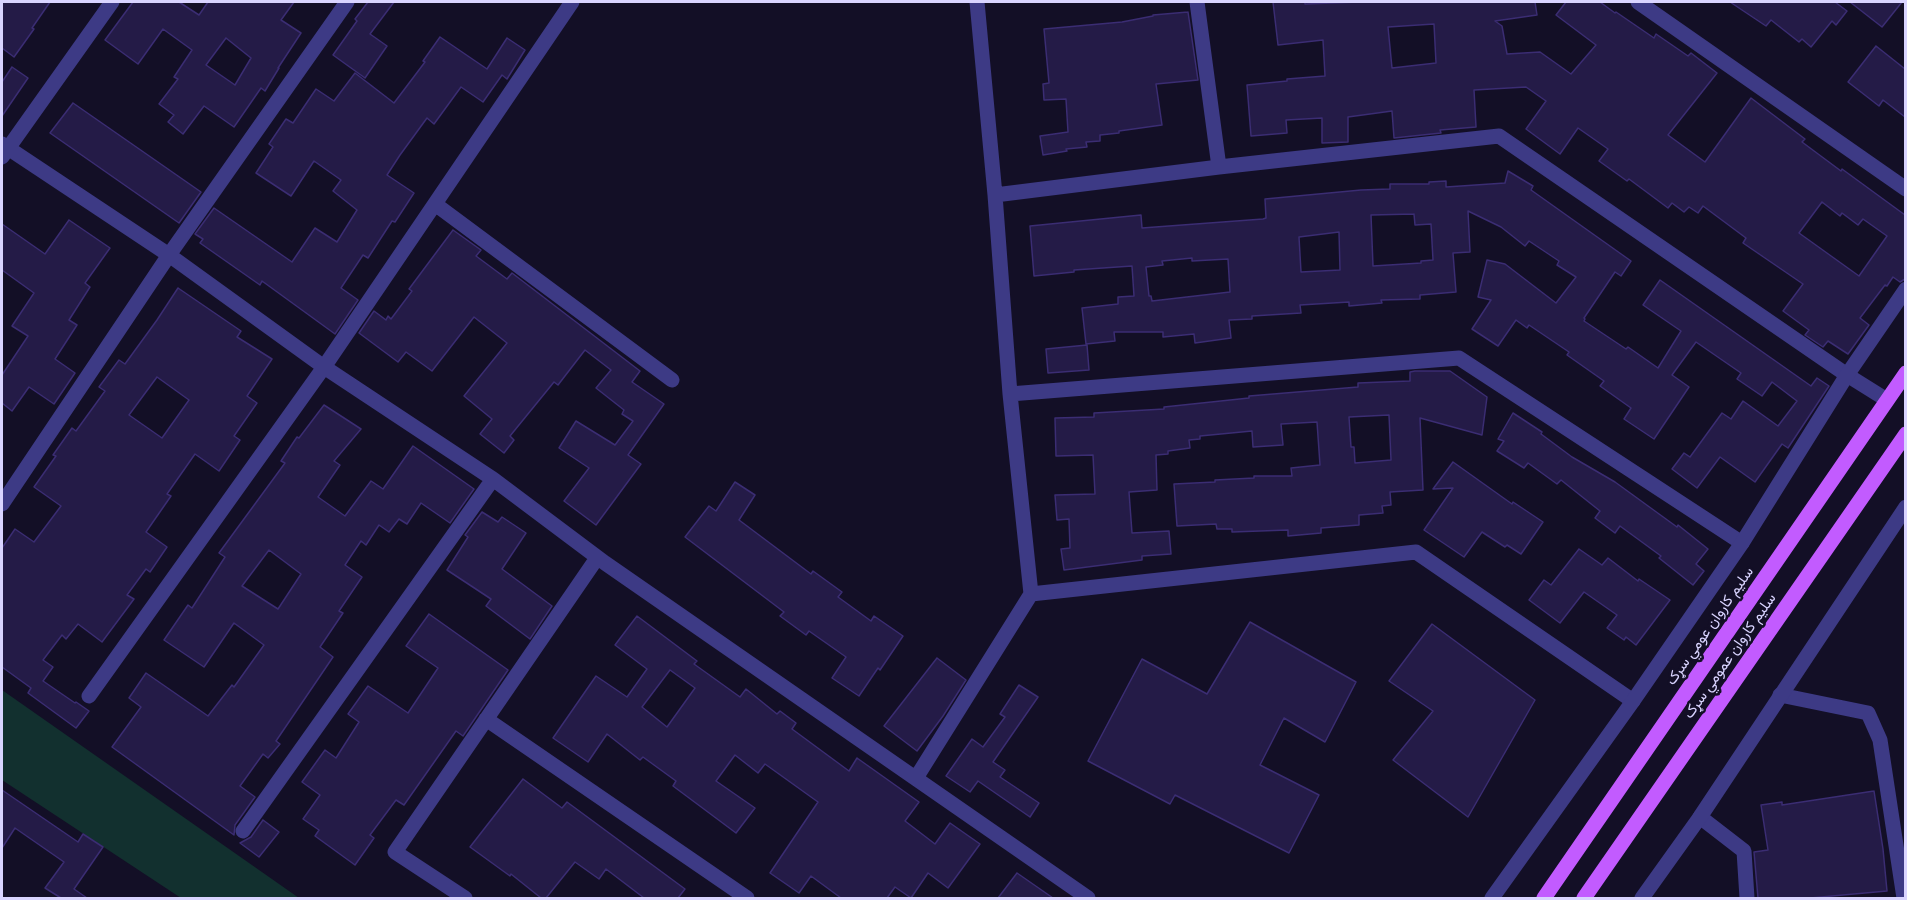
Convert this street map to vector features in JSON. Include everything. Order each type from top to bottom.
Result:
[{"type":"main road","name":"سلیم کاروان عومي سړک","points":[[1544,898],[1905,373]]},
{"type":"main road","name":"سلیم کاروان عمومي سړک","points":[[1584,898],[1905,434]]},
{"type":"street","points":[[112,2],[4,150],[169,255],[324,367],[493,478],[597,558],[916,778],[1080,896]]},
{"type":"street","points":[[2,504],[169,255],[347,2]]},
{"type":"street","points":[[89,696],[324,367],[572,2]]},
{"type":"street","points":[[916,778],[1031,594],[1010,394],[977,2]]},
{"type":"street","points":[[1197,2],[1219,167]]},
{"type":"street","points":[[1638,2],[1905,189]]},
{"type":"street","points":[[995,195],[1498,136],[1887,400]]},
{"type":"street","points":[[435,204],[672,380]]},
{"type":"street","points":[[1492,898],[1634,702],[1742,543],[1847,375],[1905,289]]},
{"type":"street","points":[[1010,394],[1459,358],[1742,543]]},
{"type":"street","points":[[243,831],[493,478]]},
{"type":"street","points":[[1642,898],[1700,817],[1905,507]]},
{"type":"street","points":[[1031,594],[1416,552],[1634,702]]},
{"type":"street","points":[[465,898],[395,852],[597,558]]},
{"type":"street","points":[[1780,695],[1868,712],[1880,740],[1904,898]]},
{"type":"street","points":[[486,719],[747,898]]},
{"type":"street","points":[[1700,817],[1744,851],[1747,898]]},
{"type":"green space","points":[[2,690],[299,898],[181,898],[2,780]]},
{"type":"building","points":[[2,2],[50,2],[14,57],[2,48]]},
{"type":"building","points":[[133,2],[179,2],[199,15],[208,2],[294,2],[281,20],[301,33],[265,91],[261,88],[234,127],[204,106],[183,134],[168,122],[174,115],[159,104],[178,79],[174,77],[192,50],[163,29],[138,64],[105,40]],"holes":[[[226,38],[251,58],[235,85],[206,65]]]},
{"type":"building","points":[[368,2],[394,2],[370,34],[387,46],[365,78],[333,55]]},
{"type":"building","points":[[1273,2],[1305,2],[1305,4],[1535,2],[1537,15],[1495,21],[1502,26],[1507,54],[1540,52],[1571,74],[1596,45],[1556,15],[1566,2],[1600,2],[1654,38],[1656,34],[1688,56],[1691,53],[1717,73],[1668,135],[1705,162],[1751,98],[1805,139],[1802,142],[1905,215],[1905,279],[1900,282],[1893,277],[1887,286],[1885,285],[1860,318],[1869,325],[1848,354],[1828,341],[1823,347],[1805,335],[1809,330],[1783,311],[1803,284],[1743,243],[1746,238],[1703,206],[1698,213],[1689,207],[1684,212],[1672,203],[1668,208],[1629,179],[1627,181],[1599,161],[1608,149],[1578,128],[1560,154],[1526,129],[1546,101],[1526,87],[1474,90],[1476,127],[1440,130],[1441,133],[1394,138],[1392,111],[1348,117],[1348,142],[1322,143],[1322,118],[1286,120],[1287,133],[1251,136],[1247,85],[1325,76],[1323,40],[1278,45]],"holes":[[[1434,24],[1436,63],[1392,68],[1388,27]],[[1822,202],[1840,216],[1842,213],[1858,225],[1863,219],[1887,236],[1859,276],[1799,233]]]},
{"type":"building","points":[[1730,2],[1835,2],[1847,11],[1836,25],[1832,21],[1811,47],[1802,39],[1799,42],[1771,20],[1766,26]]},
{"type":"building","points":[[1850,2],[1902,2],[1882,27]]},
{"type":"building","points":[[1188,12],[1198,80],[1156,84],[1162,125],[1100,135],[1100,141],[1086,142],[1087,147],[1043,155],[1040,136],[1068,132],[1066,99],[1044,100],[1043,84],[1049,83],[1044,29],[1122,22],[1153,15]]},
{"type":"building","points":[[440,37],[487,69],[507,38],[525,50],[507,79],[502,75],[483,102],[461,87],[434,124],[427,118],[400,155],[387,175],[414,193],[368,258],[363,255],[341,288],[358,300],[335,334],[262,281],[260,285],[200,243],[203,239],[195,234],[214,208],[292,262],[315,228],[337,242],[357,210],[333,191],[341,180],[314,161],[291,196],[256,173],[273,147],[269,144],[286,119],[293,123],[316,89],[334,101],[355,73],[394,103],[425,62],[423,61]]},
{"type":"building","points":[[1876,46],[1905,69],[1905,117],[1883,100],[1879,106],[1848,82]]},
{"type":"building","points":[[12,67],[28,78],[2,116],[2,82]]},
{"type":"building","points":[[73,103],[201,192],[179,223],[50,133]]},
{"type":"building","points":[[1508,171],[1533,186],[1531,190],[1631,261],[1621,276],[1615,272],[1584,318],[1584,321],[1626,349],[1628,347],[1658,368],[1681,331],[1643,305],[1660,280],[1811,386],[1817,378],[1829,386],[1788,448],[1782,444],[1755,482],[1720,457],[1697,488],[1672,469],[1684,453],[1690,457],[1722,413],[1731,419],[1743,401],[1778,426],[1797,401],[1772,382],[1762,396],[1737,379],[1741,373],[1696,342],[1672,375],[1689,387],[1654,439],[1624,419],[1631,408],[1600,386],[1604,381],[1567,355],[1569,352],[1529,325],[1527,328],[1516,320],[1498,346],[1472,329],[1491,300],[1478,297],[1487,260],[1505,264],[1556,303],[1576,277],[1557,265],[1559,261],[1529,241],[1525,246],[1501,227],[1468,211],[1470,252],[1453,253],[1456,292],[1420,295],[1420,299],[1381,300],[1382,303],[1349,306],[1349,302],[1300,305],[1301,313],[1229,320],[1231,338],[1195,343],[1194,334],[1163,337],[1163,332],[1114,332],[1115,341],[1086,344],[1082,308],[1118,304],[1118,297],[1134,296],[1132,266],[1074,270],[1074,272],[1034,276],[1030,226],[1141,215],[1142,228],[1263,219],[1266,218],[1265,199],[1390,189],[1390,184],[1429,184],[1429,182],[1446,181],[1446,187],[1505,183]],"holes":[[[1414,214],[1415,225],[1431,224],[1433,260],[1373,266],[1371,215]],[[1339,232],[1340,270],[1301,272],[1299,237]],[[1192,258],[1192,261],[1228,259],[1230,292],[1152,301],[1149,296],[1146,267],[1163,265],[1162,261]]]},
{"type":"building","points":[[69,220],[110,248],[85,283],[90,287],[69,320],[77,325],[55,359],[75,373],[54,404],[29,387],[12,411],[2,403],[2,375],[28,336],[12,326],[34,293],[2,270],[2,224],[45,254]]},
{"type":"building","points":[[453,230],[481,250],[476,256],[507,279],[512,273],[640,371],[632,382],[664,404],[628,455],[641,464],[596,525],[564,501],[589,468],[559,448],[576,421],[615,445],[633,421],[622,414],[624,410],[596,388],[611,370],[585,350],[558,385],[554,382],[510,436],[514,440],[504,453],[480,434],[492,419],[464,396],[507,343],[474,317],[432,371],[406,352],[398,362],[359,333],[374,311],[386,320],[388,316],[391,319],[412,291],[409,289]]},
{"type":"building","points":[[178,288],[241,331],[237,337],[272,359],[247,396],[257,403],[234,436],[240,440],[219,471],[195,454],[167,494],[171,496],[146,532],[167,547],[150,572],[146,569],[127,595],[134,599],[102,642],[78,624],[66,639],[62,635],[43,660],[53,667],[43,681],[89,711],[76,728],[28,693],[31,688],[2,667],[2,548],[15,529],[34,542],[61,506],[34,487],[72,428],[76,431],[105,391],[99,387],[119,360],[125,364]],"holes":[[[157,377],[189,400],[162,438],[129,415]]]},
{"type":"building","points":[[1087,345],[1089,370],[1048,373],[1046,349]]},
{"type":"building","points":[[1450,371],[1487,397],[1482,435],[1420,418],[1423,490],[1390,492],[1391,505],[1382,506],[1383,513],[1359,515],[1359,525],[1321,528],[1321,533],[1288,536],[1288,530],[1232,532],[1232,529],[1217,529],[1216,524],[1177,526],[1174,484],[1215,482],[1215,480],[1254,478],[1254,476],[1292,476],[1291,468],[1320,465],[1317,422],[1281,424],[1283,445],[1253,447],[1252,431],[1200,436],[1200,439],[1189,440],[1190,448],[1156,455],[1157,490],[1129,492],[1132,533],[1169,531],[1171,554],[1142,556],[1142,560],[1064,570],[1061,549],[1070,548],[1069,519],[1057,520],[1055,495],[1095,494],[1093,455],[1056,456],[1055,418],[1094,417],[1094,413],[1164,409],[1164,407],[1249,398],[1249,396],[1358,387],[1358,383],[1410,381],[1410,372]],"holes":[[[1389,415],[1391,460],[1355,463],[1354,447],[1351,447],[1349,417]]]},
{"type":"building","points":[[324,405],[361,429],[334,461],[340,465],[318,497],[345,516],[371,481],[383,489],[413,446],[474,489],[450,523],[421,503],[407,524],[399,519],[389,532],[379,525],[366,545],[361,541],[345,565],[362,577],[339,611],[343,613],[320,647],[333,657],[276,741],[280,744],[268,758],[263,754],[240,786],[255,797],[235,825],[234,835],[112,747],[141,707],[129,698],[146,673],[208,716],[232,685],[234,687],[264,645],[234,623],[204,667],[164,640],[188,605],[192,608],[225,557],[219,553],[285,463],[281,461],[297,437],[299,438]],"holes":[[[269,550],[301,574],[278,609],[242,586]]]},
{"type":"building","points":[[1513,413],[1542,432],[1541,434],[1572,457],[1615,482],[1677,527],[1678,525],[1708,549],[1696,564],[1704,571],[1693,585],[1659,558],[1661,556],[1620,526],[1615,533],[1595,518],[1600,511],[1561,480],[1557,484],[1528,463],[1524,468],[1497,451],[1504,441],[1498,439]]},
{"type":"building","points":[[1453,462],[1512,504],[1513,502],[1543,522],[1521,554],[1482,532],[1464,557],[1424,530],[1453,488],[1433,489]]},
{"type":"building","points":[[735,482],[755,495],[739,520],[811,574],[813,571],[842,592],[838,597],[871,621],[874,616],[903,636],[859,696],[832,678],[846,657],[809,631],[806,635],[780,616],[784,612],[685,537],[709,506],[716,511]]},
{"type":"building","points":[[482,512],[498,522],[502,517],[526,533],[502,569],[552,606],[530,639],[486,606],[491,599],[447,570],[468,537],[465,535]]},
{"type":"building","points":[[1579,549],[1602,565],[1608,558],[1638,581],[1639,579],[1670,600],[1636,645],[1626,637],[1624,640],[1607,628],[1617,615],[1584,592],[1560,623],[1529,600],[1544,580],[1551,585]]},
{"type":"building","points":[[429,614],[508,670],[463,736],[456,731],[404,805],[396,800],[370,835],[374,838],[355,865],[315,836],[319,830],[303,819],[320,795],[302,782],[325,750],[336,758],[359,722],[348,714],[368,686],[408,713],[438,668],[406,646]]},
{"type":"building","points":[[637,616],[697,661],[694,664],[740,697],[746,689],[777,714],[780,711],[796,723],[792,729],[849,771],[857,758],[919,802],[905,821],[935,844],[950,823],[980,844],[948,888],[928,873],[911,898],[895,887],[887,898],[841,898],[811,876],[799,893],[770,873],[818,802],[765,764],[758,773],[735,755],[716,781],[755,808],[736,833],[673,786],[676,781],[643,757],[640,760],[607,734],[588,762],[553,738],[596,676],[627,697],[647,669],[615,645]],"holes":[[[670,670],[695,688],[667,727],[642,707]]]},
{"type":"building","points":[[1250,622],[1356,682],[1325,742],[1284,718],[1260,765],[1319,795],[1289,853],[1175,795],[1170,804],[1088,761],[1142,659],[1207,694]]},
{"type":"building","points":[[1432,624],[1535,700],[1468,817],[1393,760],[1433,711],[1389,681]]},
{"type":"building","points":[[937,658],[966,680],[917,751],[884,726]]},
{"type":"building","points":[[1019,685],[1038,697],[993,762],[1005,770],[1000,777],[1039,803],[1030,817],[978,781],[970,792],[946,776],[972,739],[983,747],[1005,717],[1000,714]]},
{"type":"building","points":[[523,779],[562,808],[567,802],[685,889],[678,898],[644,898],[606,869],[599,879],[575,862],[546,898],[541,898],[511,874],[510,876],[470,847]]},
{"type":"building","points":[[2,790],[78,842],[83,834],[103,847],[74,889],[87,898],[61,898],[45,888],[64,862],[15,828],[2,848]]},
{"type":"building","points":[[1874,791],[1887,891],[1810,898],[1758,898],[1754,852],[1768,850],[1761,805],[1782,802],[1782,805]]},
{"type":"building","points":[[263,820],[279,832],[259,857],[240,843],[251,837]]},
{"type":"building","points":[[1017,873],[1053,898],[998,898]]}]
